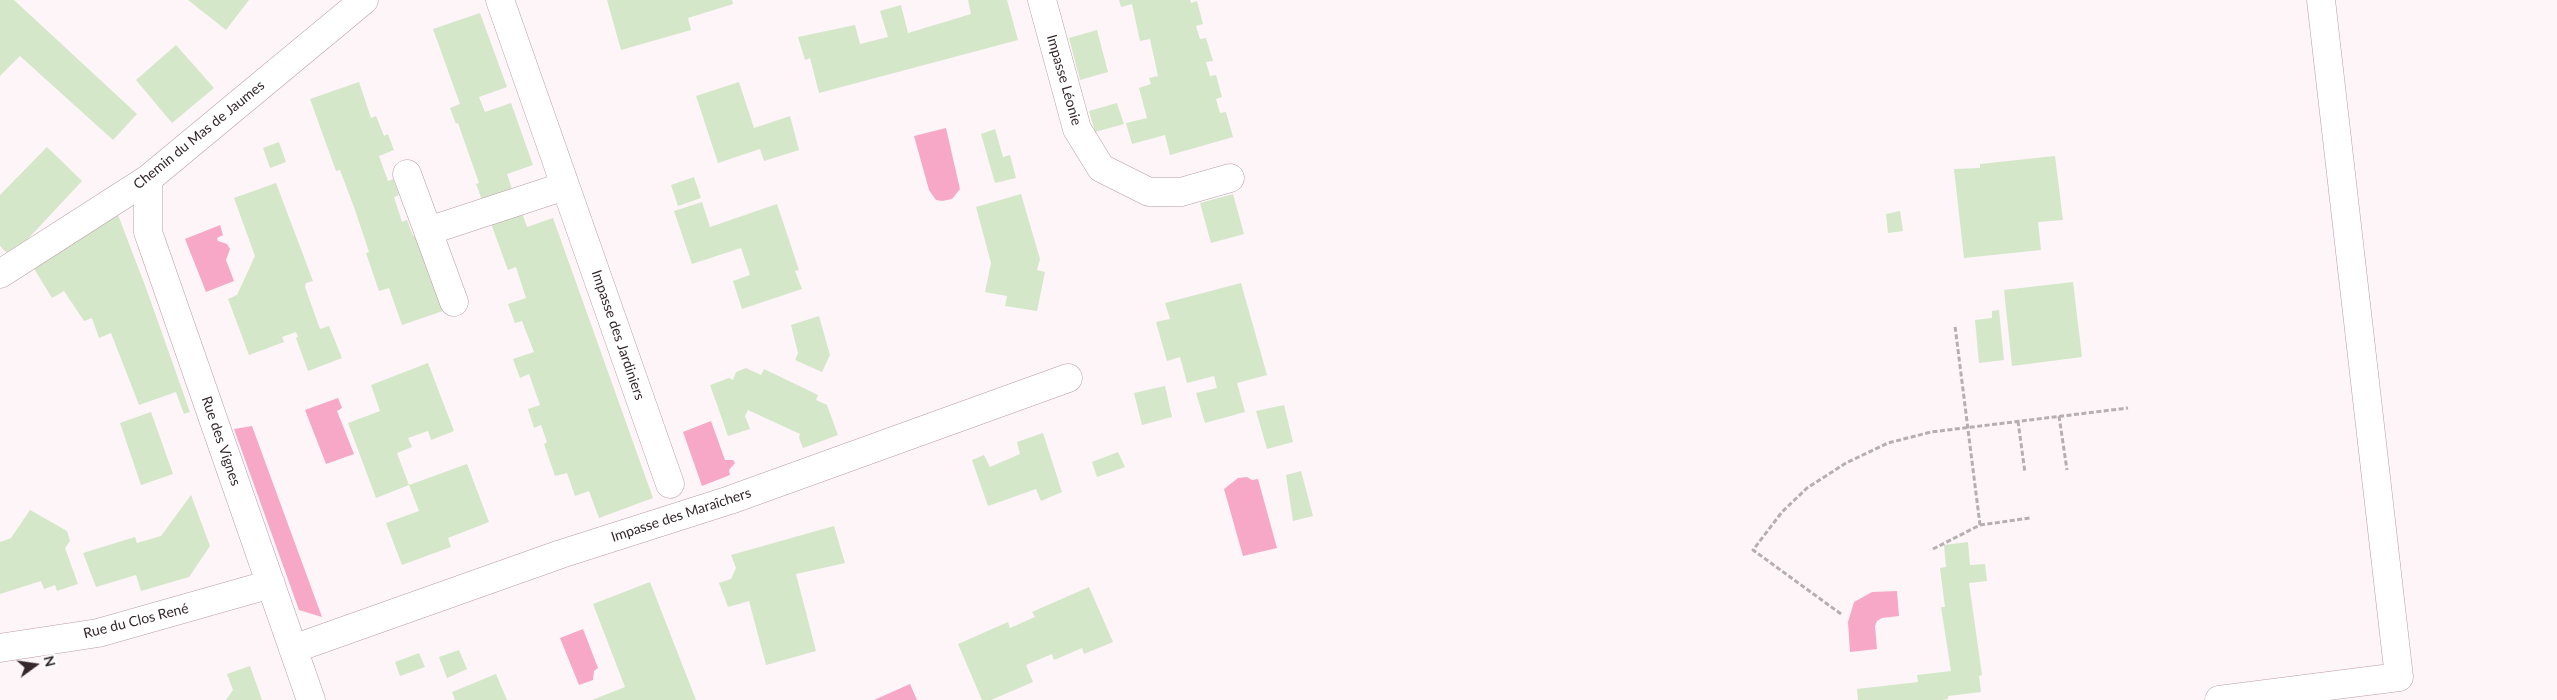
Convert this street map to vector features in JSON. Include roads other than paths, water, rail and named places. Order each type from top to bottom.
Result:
[{"type":"street","name":"Chemin du Mas de Jaumes","points":[[0,274],[148,179],[364,0]]},
{"type":"street","name":"Impasse des Jardiniers","points":[[500,0],[670,484]]},
{"type":"street","name":"Impasse Léonie","points":[[1042,0],[1077,129],[1101,168],[1149,192],[1181,192],[1230,178]]},
{"type":"street","points":[[2220,700],[2399,677],[2321,0]]},
{"type":"street","points":[[407,174],[454,302]]},
{"type":"street","name":"Rue des Vignes","points":[[148,179],[148,232],[311,700]]},
{"type":"street","points":[[428,231],[565,186]]},
{"type":"street","name":"Impasse des Maraîchers","points":[[292,649],[561,554],[739,497],[1068,378]]},
{"type":"street","name":"Rue du Clos René","points":[[0,648],[98,633],[271,584]]}]
